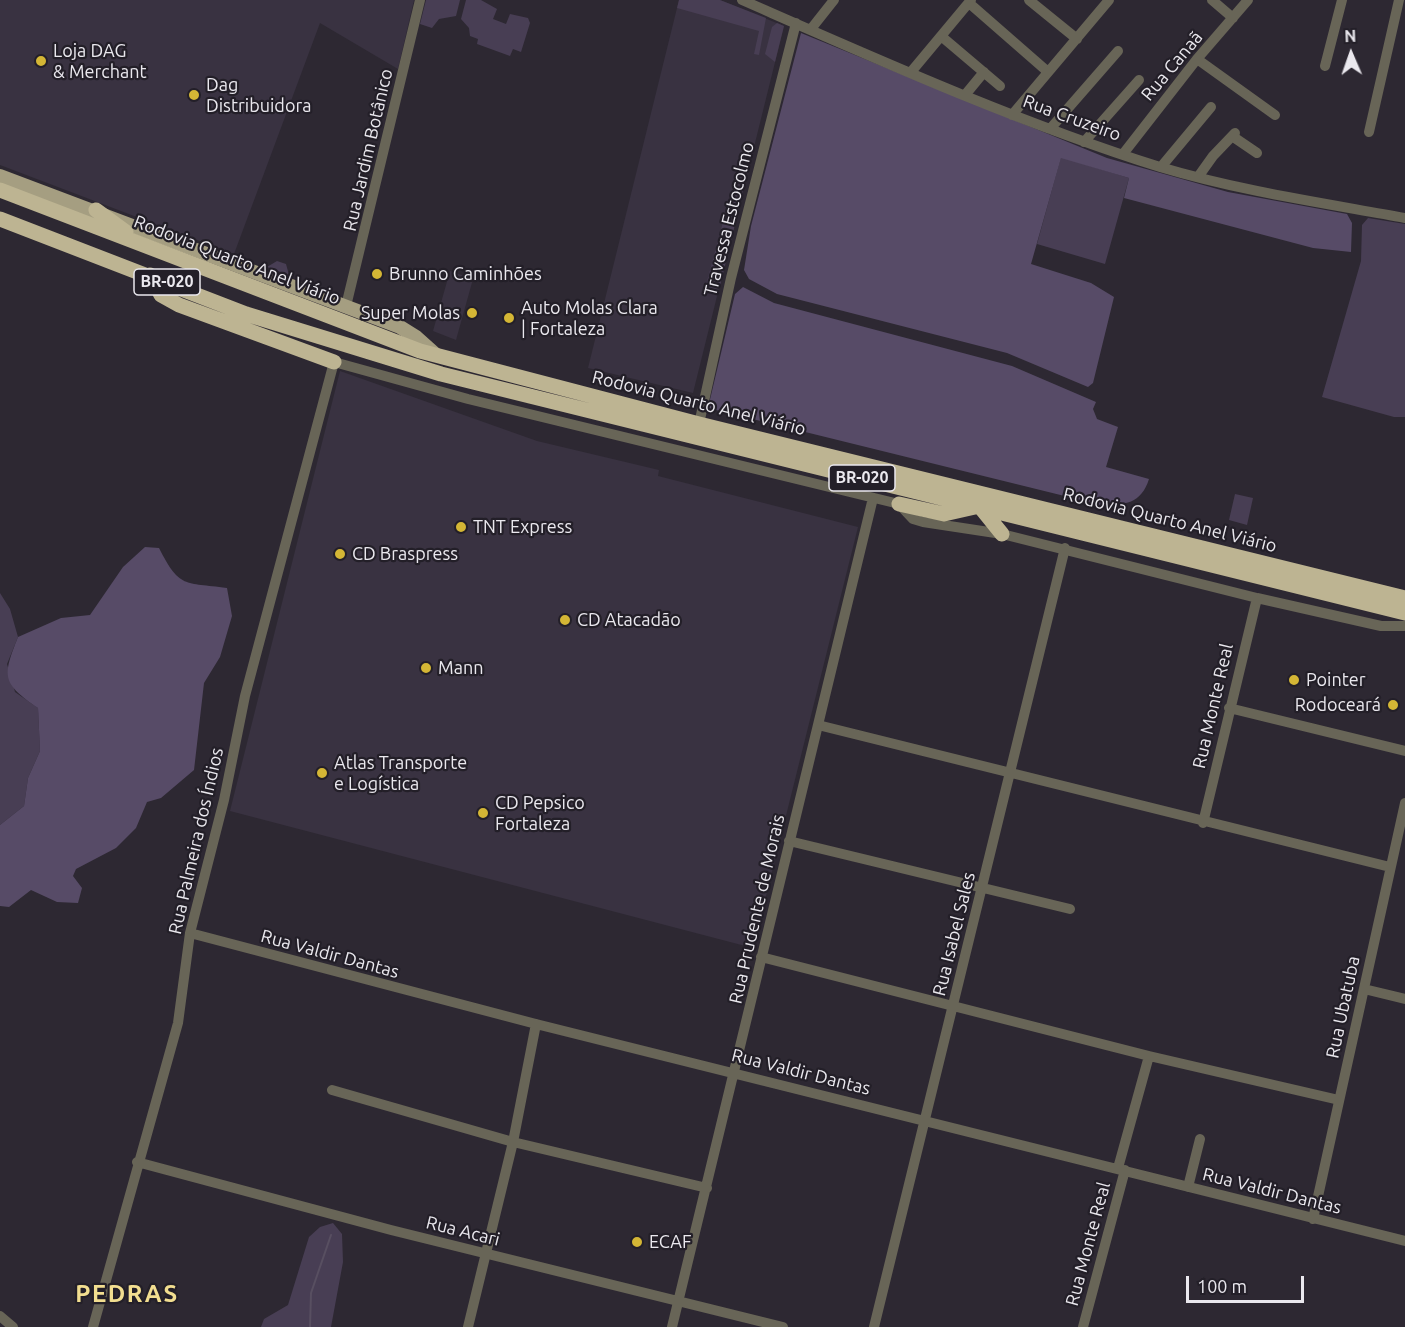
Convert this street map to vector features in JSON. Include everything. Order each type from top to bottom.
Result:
[{"type":"highway","name":"Rodovia Quarto Anel Viário","points":[[0,190],[341,321],[435,354],[699,424],[1405,598]]},
{"type":"highway","points":[[96,210],[149,247]]},
{"type":"highway","name":"Rodovia Quarto Anel Viário","points":[[0,219],[246,314],[441,374],[1405,613]]},
{"type":"highway","points":[[150,275],[161,295],[178,305],[334,362]]},
{"type":"highway","points":[[336,343],[341,321]]},
{"type":"highway","points":[[899,504],[944,514],[978,507],[1002,534]]},
{"type":"main road","name":"BR-020","points":[[0,176],[96,210],[400,327],[416,337],[435,354]]},
{"type":"street","name":"Rua Jardim Botânico","points":[[346,306],[420,0]]},
{"type":"street","name":"Rua Cruzeiro","points":[[742,0],[1012,115],[1084,142],[1161,167],[1264,193],[1405,218]]},
{"type":"street","points":[[811,29],[834,0]]},
{"type":"street","points":[[1029,0],[1077,39]]},
{"type":"street","points":[[1012,115],[1108,0]]},
{"type":"street","points":[[1212,0],[1233,18]]},
{"type":"street","name":"Rua Canaã","points":[[1124,154],[1197,59],[1248,0]]},
{"type":"street","points":[[1325,66],[1342,0]]},
{"type":"street","points":[[1369,132],[1399,0]]},
{"type":"street","points":[[911,72],[970,2],[1048,72]]},
{"type":"street","name":"Travessa Estocolmo","points":[[699,424],[731,278],[796,24]]},
{"type":"street","points":[[941,36],[1000,86]]},
{"type":"street","points":[[1050,129],[1118,51]]},
{"type":"street","points":[[1197,59],[1275,115]]},
{"type":"street","points":[[965,95],[984,72]]},
{"type":"street","points":[[1084,142],[1139,80]]},
{"type":"street","points":[[1161,167],[1211,106]]},
{"type":"street","points":[[1198,177],[1234,134],[1257,153]]},
{"type":"street","points":[[334,362],[458,396],[899,504],[913,519],[923,522],[1002,534],[1065,548],[1257,598],[1381,626],[1405,626]]},
{"type":"street","name":"Rua Palmeira dos Índios","points":[[93,1327],[137,1162],[178,1023],[190,933],[224,800],[245,696],[334,362]]},
{"type":"street","name":"Rua Prudente de Morais","points":[[672,1327],[873,498]]},
{"type":"street","name":"Rua Isabel Sales","points":[[874,1327],[1065,548]]},
{"type":"street","name":"Rua Monte Real","points":[[1203,823],[1257,598]]},
{"type":"street","points":[[1230,708],[1405,751]]},
{"type":"street","points":[[818,725],[1203,823],[1390,867]]},
{"type":"street","name":"Rua Ubatuba","points":[[1313,1219],[1405,803]]},
{"type":"street","points":[[789,841],[1070,909]]},
{"type":"street","name":"Rua Valdir Dantas","points":[[190,933],[536,1024],[1405,1241]]},
{"type":"street","points":[[761,957],[1149,1056],[1339,1100]]},
{"type":"street","points":[[1364,989],[1405,999]]},
{"type":"street","points":[[468,1327],[513,1142],[536,1024]]},
{"type":"street","name":"Rua Monte Real","points":[[1083,1327],[1149,1056]]},
{"type":"street","points":[[333,1090],[513,1142],[707,1188]]},
{"type":"street","points":[[1188,1187],[1200,1139]]},
{"type":"street","name":"Rua Acari","points":[[137,1162],[485,1253],[783,1327]]},
{"type":"street","points":[[0,1316],[13,1327]]},
{"type":"shaded area","points":[[0,0],[414,0],[398,69],[320,23],[234,254],[0,165]]},
{"type":"shaded area","points":[[426,0],[460,0],[456,16],[439,19],[432,28],[420,24]]},
{"type":"shaded area","points":[[466,0],[481,0],[497,9],[493,19],[506,24],[510,14],[528,18],[530,23],[521,52],[513,49],[510,56],[477,44],[478,39],[470,36],[469,28],[461,19]]},
{"type":"shaded area","points":[[679,0],[720,0],[784,26],[693,393],[588,368]]},
{"type":"shaded area","points":[[679,0],[720,0],[766,18],[759,55],[754,54],[759,31],[677,8]]},
{"type":"shaded area","points":[[777,23],[784,26],[775,62],[765,54],[772,27]]},
{"type":"shaded area","points":[[801,33],[1107,158],[1228,192],[1347,214],[1352,223],[1351,252],[1313,248],[1124,198],[1129,178],[1061,158],[1031,264],[1091,283],[1114,297],[1093,383],[1088,387],[1007,353],[777,294],[749,279],[744,270],[751,226]]},
{"type":"shaded area","points":[[1061,157],[1129,178],[1105,264],[1037,244]]},
{"type":"shaded area","points":[[746,179],[720,286],[714,295],[706,285],[726,211]]},
{"type":"shaded area","points":[[1368,218],[1405,224],[1405,417],[1394,417],[1322,397],[1361,261],[1362,225]]},
{"type":"shaded area","points":[[277,261],[286,264],[289,275],[267,267]]},
{"type":"shaded area","points":[[450,271],[473,279],[456,340],[433,331]]},
{"type":"shaded area","points":[[743,287],[774,303],[1012,366],[1096,402],[1093,409],[1097,419],[1118,427],[1106,467],[1149,479],[1146,487],[1142,494],[1131,501],[1101,505],[708,408],[735,294]]},
{"type":"shaded area","points":[[340,371],[537,441],[659,470],[658,476],[858,527],[753,948],[230,811]]},
{"type":"shaded area","points":[[1235,494],[1253,498],[1247,525],[1229,520]]},
{"type":"shaded area","points":[[145,547],[159,548],[172,571],[185,581],[192,584],[227,588],[232,616],[220,657],[204,683],[194,770],[161,798],[147,802],[136,828],[116,848],[76,869],[73,876],[82,888],[78,903],[57,902],[31,890],[9,907],[0,906],[0,825],[24,806],[28,778],[40,751],[38,708],[17,692],[8,678],[9,661],[18,637],[61,618],[90,615],[123,567]]},
{"type":"shaded area","points":[[0,593],[10,609],[18,637],[7,664],[15,692],[38,708],[40,751],[28,778],[24,806],[0,825]]},
{"type":"shaded area","points":[[333,1223],[342,1234],[343,1262],[331,1327],[261,1327],[264,1319],[288,1305],[309,1237],[320,1227]]},
{"type":"waterway","points":[[310,1327],[311,1293],[331,1235]]},
{"type":"place","name":"Loja DAG & Merchant","points":[[41,61]]},
{"type":"place","name":"Dag Distribuidora","points":[[194,95]]},
{"type":"place","name":"Brunno Caminhões","points":[[377,274]]},
{"type":"place","name":"Super Molas","points":[[472,313]]},
{"type":"place","name":"Auto Molas Clara | Fortaleza","points":[[509,318]]},
{"type":"place","name":"TNT Express","points":[[461,527]]},
{"type":"place","name":"CD Braspress","points":[[340,554]]},
{"type":"place","name":"CD Atacadão","points":[[565,620]]},
{"type":"place","name":"Mann","points":[[426,668]]},
{"type":"place","name":"Pointer","points":[[1294,680]]},
{"type":"place","name":"Rodoceará","points":[[1393,705]]},
{"type":"place","name":"Atlas Transporte e Logística","points":[[322,773]]},
{"type":"place","name":"CD Pepsico Fortaleza","points":[[483,813]]},
{"type":"place","name":"ECAF","points":[[637,1242]]},
{"type":"district","name":"PEDRAS","points":[[127,1294]]}]
